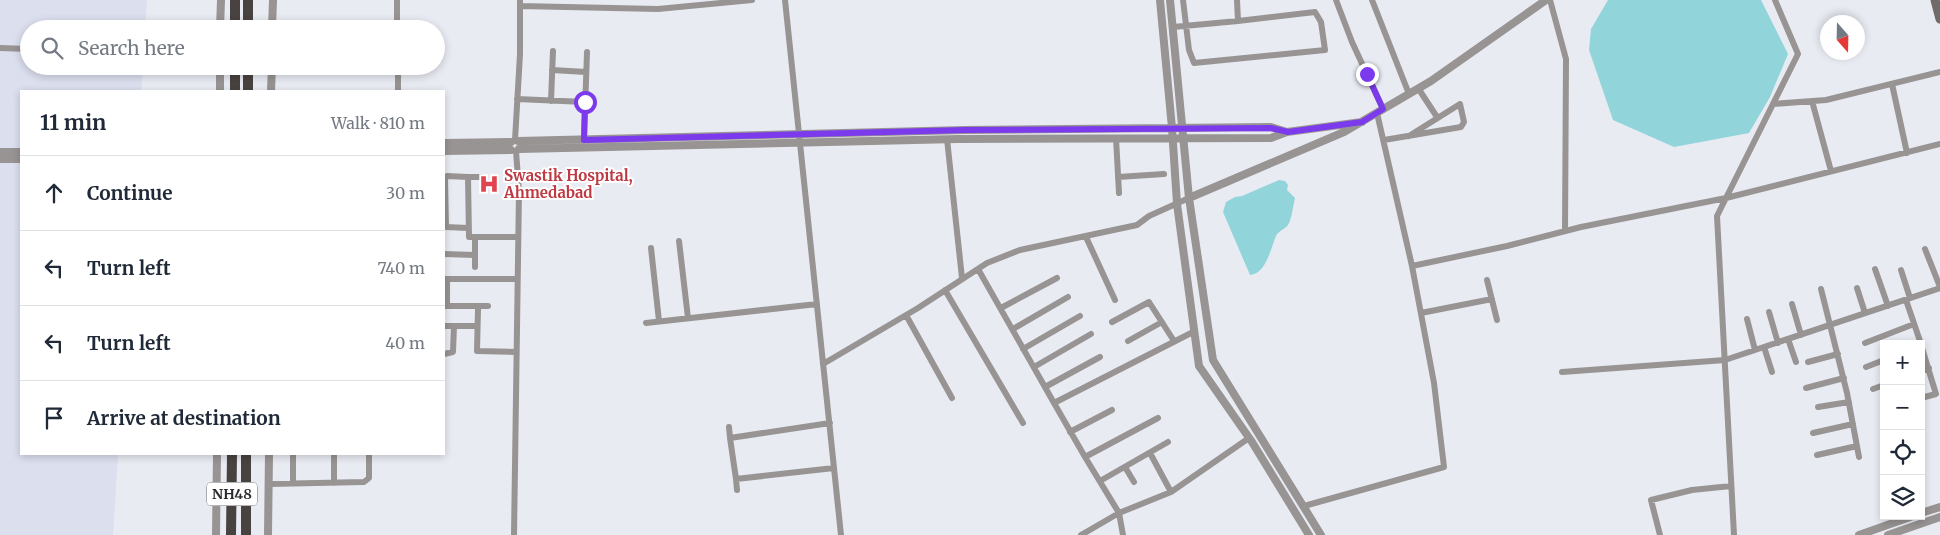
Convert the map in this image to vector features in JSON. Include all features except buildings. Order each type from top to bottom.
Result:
[{"type":"highway","points":[[235,0],[235,20]]},
{"type":"highway","points":[[248,0],[248,20]]},
{"type":"highway","points":[[235,75],[236,90]]},
{"type":"highway","points":[[248,75],[248,90]]},
{"type":"highway","name":"NH48","points":[[232,455],[232,535]]},
{"type":"highway","name":"NH48","points":[[246,455],[246,535]]},
{"type":"main road","points":[[1935,0],[1940,19]]},
{"type":"street","points":[[220,20],[221,0]]},
{"type":"street","points":[[272,20],[273,0]]},
{"type":"street","points":[[397,0],[397,20]]},
{"type":"street","points":[[514,535],[519,191],[515,146],[520,3],[658,9],[752,0]]},
{"type":"street","points":[[784,0],[841,535]]},
{"type":"street","points":[[1160,0],[1177,204],[1200,366],[1249,438],[1309,535]]},
{"type":"street","points":[[1170,0],[1189,198],[1213,360],[1321,535]]},
{"type":"street","points":[[1173,27],[1187,26],[1238,21],[1314,12],[1321,22],[1325,50],[1194,62],[1189,50],[1187,26],[1184,0]]},
{"type":"street","points":[[1237,0],[1238,21]]},
{"type":"street","points":[[1304,506],[1444,467],[1434,383],[1412,266],[1384,140],[1380,111],[1336,0]]},
{"type":"street","points":[[1372,0],[1409,94]]},
{"type":"street","points":[[823,364],[906,315],[962,278],[1020,250],[1137,224],[1149,216],[1299,153],[1362,122],[1409,94],[1548,0],[1566,58],[1564,231]]},
{"type":"street","points":[[1734,535],[1717,216],[1798,54],[1775,0]]},
{"type":"street","points":[[0,48],[20,49]]},
{"type":"street","points":[[550,101],[553,50]]},
{"type":"street","points":[[584,140],[587,52]]},
{"type":"street","points":[[552,70],[586,72]]},
{"type":"street","points":[[1773,104],[1826,100],[1940,72]]},
{"type":"street","points":[[220,75],[220,90]]},
{"type":"street","points":[[271,90],[272,75]]},
{"type":"street","points":[[398,75],[398,90]]},
{"type":"street","points":[[1892,84],[1907,153]]},
{"type":"street","points":[[1418,88],[1437,117]]},
{"type":"street","points":[[517,99],[585,102]]},
{"type":"street","points":[[1812,101],[1831,171]]},
{"type":"street","points":[[1384,140],[1409,136],[1459,128],[1464,125],[1460,104],[1409,136]]},
{"type":"street","points":[[445,151],[584,140],[798,133],[1172,128],[1182,133],[1271,138],[1288,132],[1362,122]]},
{"type":"street","points":[[445,143],[515,146],[799,143],[947,139],[1172,137],[1182,133]]},
{"type":"street","points":[[1116,138],[1119,193]]},
{"type":"street","points":[[947,139],[962,278]]},
{"type":"street","points":[[1412,266],[1564,231],[1726,198],[1940,144]]},
{"type":"street","points":[[0,152],[20,152]]},
{"type":"street","points":[[0,159],[20,159]]},
{"type":"street","points":[[1118,177],[1164,174]]},
{"type":"street","points":[[468,228],[446,227],[446,176],[481,177]]},
{"type":"street","points":[[468,177],[469,237],[518,238]]},
{"type":"street","points":[[1086,236],[1115,300]]},
{"type":"street","points":[[475,237],[475,266]]},
{"type":"street","points":[[679,241],[688,318]]},
{"type":"street","points":[[651,248],[659,321]]},
{"type":"street","points":[[1562,372],[1725,360],[1865,314],[1940,288],[1926,248]]},
{"type":"street","points":[[445,254],[475,255]]},
{"type":"street","points":[[978,269],[1070,432],[1119,513],[1123,535]]},
{"type":"street","points":[[1875,270],[1888,306]]},
{"type":"street","points":[[1900,270],[1919,340]]},
{"type":"street","points":[[1001,308],[1057,278]]},
{"type":"street","points":[[445,307],[446,279],[517,279]]},
{"type":"street","points":[[1487,280],[1497,320]]},
{"type":"street","points":[[1857,288],[1865,314]]},
{"type":"street","points":[[1821,289],[1844,378],[1859,457]]},
{"type":"street","points":[[946,290],[1023,423]]},
{"type":"street","points":[[1013,329],[1068,297]]},
{"type":"street","points":[[1421,313],[1492,299]]},
{"type":"street","points":[[1112,322],[1149,302],[1174,341]]},
{"type":"street","points":[[646,323],[817,304]]},
{"type":"street","points":[[1792,304],[1800,335]]},
{"type":"street","points":[[445,307],[488,308],[478,309],[445,307]]},
{"type":"street","points":[[478,309],[477,351],[516,352]]},
{"type":"street","points":[[1769,312],[1778,342]]},
{"type":"street","points":[[906,315],[952,398]]},
{"type":"street","points":[[1023,348],[1080,316]]},
{"type":"street","points":[[1747,319],[1755,350]]},
{"type":"street","points":[[1128,341],[1162,322]]},
{"type":"street","points":[[1864,343],[1914,324]]},
{"type":"street","points":[[445,326],[477,326]]},
{"type":"street","points":[[445,354],[453,352],[454,326]]},
{"type":"street","points":[[1054,403],[1195,331]]},
{"type":"street","points":[[1034,367],[1091,334]]},
{"type":"street","points":[[1788,339],[1796,362]]},
{"type":"street","points":[[1764,347],[1772,372]]},
{"type":"street","points":[[1808,362],[1838,354]]},
{"type":"street","points":[[1925,356],[1936,394],[1925,397]]},
{"type":"street","points":[[1045,387],[1100,357]]},
{"type":"street","points":[[1866,367],[1880,362]]},
{"type":"street","points":[[1925,370],[1929,368]]},
{"type":"street","points":[[1806,388],[1844,378]]},
{"type":"street","points":[[1873,390],[1880,387]]},
{"type":"street","points":[[1818,407],[1849,402]]},
{"type":"street","points":[[1070,432],[1112,410]]},
{"type":"street","points":[[1085,457],[1158,418]]},
{"type":"street","points":[[730,438],[830,423]]},
{"type":"street","points":[[1813,433],[1853,424]]},
{"type":"street","points":[[729,427],[737,490]]},
{"type":"street","points":[[1081,535],[1119,513],[1171,492],[1249,438]]},
{"type":"street","points":[[1100,481],[1168,442]]},
{"type":"street","points":[[1817,456],[1857,446]]},
{"type":"street","points":[[1150,453],[1171,492]]},
{"type":"street","points":[[216,535],[217,455]]},
{"type":"street","points":[[268,535],[269,455]]},
{"type":"street","points":[[293,455],[293,483]]},
{"type":"street","points":[[334,455],[334,483]]},
{"type":"street","points":[[268,484],[366,481],[369,478],[369,455]]},
{"type":"street","points":[[1125,467],[1134,482]]},
{"type":"street","points":[[736,479],[834,468]]},
{"type":"street","points":[[1660,535],[1651,500],[1692,490],[1731,486]]},
{"type":"street","points":[[1925,512],[1940,507]]},
{"type":"street","points":[[1888,535],[1940,517]]},
{"type":"street","points":[[1859,535],[1902,520]]},
{"type":"shaded area","points":[[0,0],[147,0],[146,20],[20,20],[20,75],[142,75],[141,90],[20,90],[20,455],[118,455],[113,535],[0,535]]},
{"type":"water","points":[[1608,0],[1761,0],[1788,54],[1770,97],[1749,133],[1674,147],[1613,120],[1589,50],[1591,29]]},
{"type":"water","points":[[1279,180],[1285,181],[1288,185],[1287,190],[1295,198],[1290,219],[1288,225],[1277,234],[1264,265],[1256,274],[1250,275],[1223,212],[1226,202]]},
{"type":"place","name":"Swastik Hospital, Ahmedabad","points":[[489,184]]},
{"type":"route","points":[[585,102],[584,140],[965,130],[1271,128],[1288,132],[1362,122],[1383,109],[1367,74]]}]
